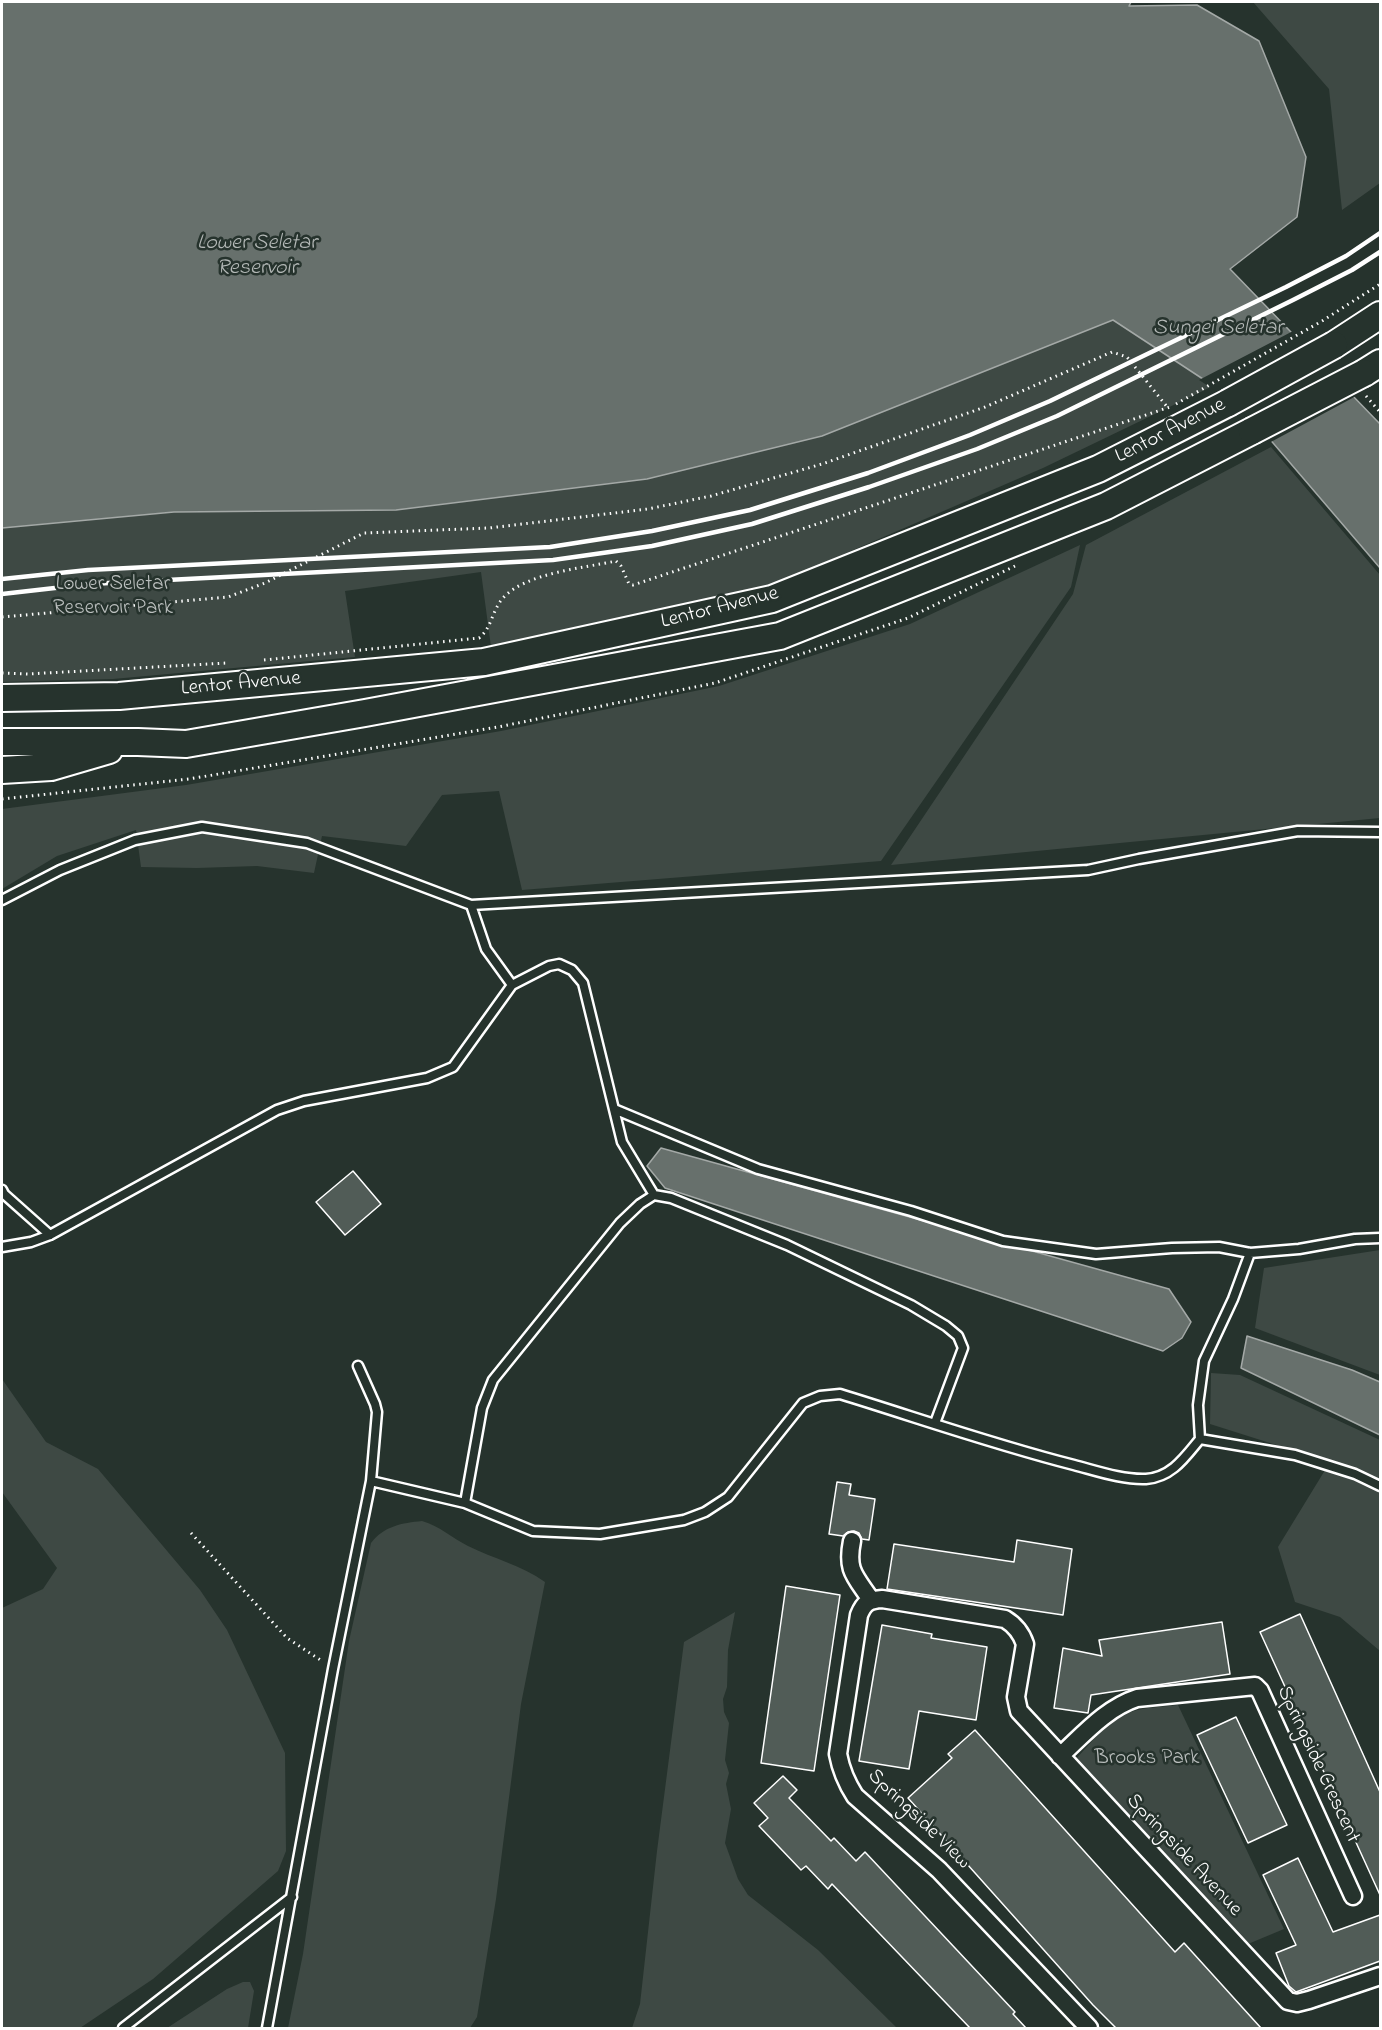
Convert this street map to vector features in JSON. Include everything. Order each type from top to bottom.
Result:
[{"type":"main road","name":"Lentor Avenue","points":[[2,698],[119,696],[484,662],[772,599],[1098,469],[1228,403],[1334,345],[1380,315]]},
{"type":"main road","name":"Lentor Avenue","points":[[2,742],[186,744],[780,636],[1106,506],[1372,368]]},
{"type":"main road","points":[[2,770],[51,767],[138,742]]},
{"type":"street","points":[[852,1541],[850,1568],[871,1600]]},
{"type":"street","name":"Springside Avenue","points":[[871,1600],[882,1599],[1005,1619],[1014,1625],[1022,1636],[1024,1644],[1016,1697],[1019,1711],[1288,2001],[1297,2003],[1309,2000],[1380,1976]]},
{"type":"street","name":"Springside View","points":[[871,1600],[863,1604],[859,1616],[838,1754],[840,1768],[846,1782],[855,1796],[939,1870],[1089,2028]]},
{"type":"street","name":"Springside Crescent","points":[[1060,1756],[1113,1708],[1137,1698],[1255,1686],[1260,1691],[1353,1896]]},
{"type":"lane","points":[[2,900],[60,870],[135,840],[202,828],[307,843],[471,905],[1088,870],[1298,831],[1380,832]]},
{"type":"lane","points":[[471,905],[486,948],[512,986]]},
{"type":"lane","points":[[2,1247],[31,1242],[50,1235],[278,1110],[304,1101],[427,1078],[453,1067],[512,986],[549,966],[559,964],[572,970],[583,983],[622,1142],[654,1195]]},
{"type":"lane","points":[[614,1109],[758,1169],[911,1211],[1003,1241],[1096,1254],[1219,1247],[1250,1253],[1299,1249],[1354,1239],[1380,1238]]},
{"type":"lane","points":[[2,1190],[50,1235]]},
{"type":"lane","points":[[465,1503],[482,1407],[493,1380],[620,1223],[640,1204],[654,1195],[671,1198],[787,1245],[911,1305],[946,1326],[958,1336],[963,1348],[935,1423]]},
{"type":"lane","points":[[371,1481],[465,1503],[533,1531],[600,1534],[684,1520],[705,1512],[728,1497],[803,1403],[820,1396],[840,1394],[1048,1459],[1113,1475],[1147,1479],[1178,1467],[1200,1439],[1198,1405],[1204,1361],[1233,1299],[1250,1253]]},
{"type":"lane","points":[[267,2028],[333,1669],[371,1481],[377,1412],[358,1366]]},
{"type":"lane","points":[[1200,1439],[1295,1455],[1355,1473],[1380,1486]]},
{"type":"lane","points":[[123,2028],[291,1897]]},
{"type":"path","points":[[257,660],[479,638],[489,626],[501,600],[520,584],[536,578],[616,561],[630,584],[633,585],[1168,408],[1322,321],[1380,284]]},
{"type":"path","points":[[2,617],[228,597],[265,583],[364,533],[489,528],[648,508],[711,496],[822,464],[985,407],[1112,352],[1127,357],[1168,408]]},
{"type":"path","points":[[2,673],[28,674],[233,663]]},
{"type":"path","points":[[191,1533],[287,1638],[333,1669]]},
{"type":"green space","points":[[1253,2],[1380,2],[1380,183],[1342,210],[1329,89]]},
{"type":"green space","name":"Lower Seletar Reservoir Park","points":[[1113,320],[1213,386],[1043,468],[770,586],[491,647],[481,572],[345,591],[355,657],[113,679],[2,682],[2,528],[174,512],[396,510],[647,479],[822,436]]},
{"type":"green space","points":[[1271,447],[1380,575],[1380,818],[891,865],[1073,594],[1086,545]]},
{"type":"green space","points":[[1080,545],[1071,587],[881,861],[522,890],[499,791],[442,795],[406,846],[322,836],[314,873],[257,866],[141,867],[136,830],[57,856],[2,889],[2,809],[186,785],[501,731],[719,686],[910,624]]},
{"type":"green space","points":[[1380,1250],[1380,1375],[1255,1328],[1264,1268]]},
{"type":"green space","points":[[1211,1373],[1240,1375],[1380,1440],[1380,1651],[1340,1617],[1295,1602],[1278,1547],[1330,1462],[1210,1424]]},
{"type":"green space","points":[[2,1379],[46,1442],[98,1469],[200,1590],[227,1630],[285,1753],[286,1851],[278,1871],[153,1979],[80,2028],[2,2028],[2,1608],[43,1589],[57,1568],[2,1492]]},
{"type":"green space","points":[[422,1521],[435,1526],[468,1546],[526,1571],[545,1582],[521,1704],[496,1899],[477,2017],[470,2028],[288,2028],[303,1954],[349,1641],[371,1543],[376,1537],[394,1526]]},
{"type":"green space","points":[[735,1612],[728,1650],[727,1687],[723,1699],[724,1712],[729,1723],[725,1760],[729,1773],[726,1784],[731,1809],[725,1843],[738,1879],[748,1895],[818,1950],[897,2028],[632,2028],[640,2004],[684,1642]]},
{"type":"green space","name":"Brooks Park","points":[[1178,1705],[1284,1929],[1248,1944],[1077,1758],[1115,1720],[1142,1709]]},
{"type":"green space","points":[[243,1982],[250,1982],[254,1991],[248,2028],[167,2028],[227,1989]]},
{"type":"water","name":"Lower Seletar Reservoir","points":[[2,2],[1131,2],[1129,6],[1197,5],[1259,41],[1306,157],[1297,217],[1230,269],[1380,424],[1380,568],[1238,402],[1113,320],[822,436],[647,479],[396,510],[174,512],[2,528]]},
{"type":"water","points":[[661,1148],[1169,1289],[1191,1322],[1182,1338],[1163,1351],[665,1188],[647,1166]]},
{"type":"water","points":[[1247,1336],[1352,1370],[1380,1382],[1380,1435],[1241,1368]]},
{"type":"pier","points":[[1295,330],[1358,395],[1269,443],[1236,404],[1199,380]]},
{"type":"building","points":[[353,1171],[381,1204],[345,1235],[316,1202]]},
{"type":"building","points":[[837,1482],[851,1484],[849,1495],[875,1499],[869,1540],[862,1539],[859,1533],[854,1531],[843,1536],[829,1534]]},
{"type":"building","points":[[1017,1540],[1072,1549],[1063,1615],[887,1589],[894,1544],[1014,1562]]},
{"type":"building","points":[[786,1586],[840,1595],[814,1771],[761,1763]]},
{"type":"building","points":[[1300,1614],[1380,1792],[1380,1895],[1260,1632]]},
{"type":"building","points":[[1222,1622],[1230,1674],[1091,1695],[1088,1713],[1054,1708],[1063,1648],[1102,1656],[1099,1640]]},
{"type":"building","points":[[882,1625],[932,1634],[931,1638],[987,1647],[976,1720],[919,1711],[909,1769],[859,1761]]},
{"type":"building","points":[[1236,1717],[1287,1825],[1248,1843],[1197,1735]]},
{"type":"building","points":[[975,1730],[1175,1952],[1184,1943],[1261,2028],[1116,2028],[1093,2005],[908,1798],[952,1758],[948,1754]]},
{"type":"building","points":[[783,1776],[797,1790],[789,1798],[831,1841],[834,1838],[856,1861],[865,1852],[1015,2012],[1013,2014],[1026,2028],[970,2028],[832,1884],[828,1889],[806,1866],[801,1870],[759,1826],[768,1818],[754,1803]]},
{"type":"building","points":[[1298,1858],[1333,1932],[1380,1915],[1380,1961],[1296,1992],[1289,1986],[1276,1953],[1296,1945],[1263,1875]]},
{"type":"railway","points":[[2,579],[88,570],[550,547],[652,531],[750,510],[868,473],[970,435],[1050,401],[1286,287],[1346,256],[1380,233]]},
{"type":"railway","points":[[2,594],[90,584],[553,560],[652,546],[752,524],[869,487],[977,449],[1057,416],[1293,300],[1352,270],[1380,252]]},
{"type":"water label","name":"Sungei Seletar","points":[[1218,329]]}]
